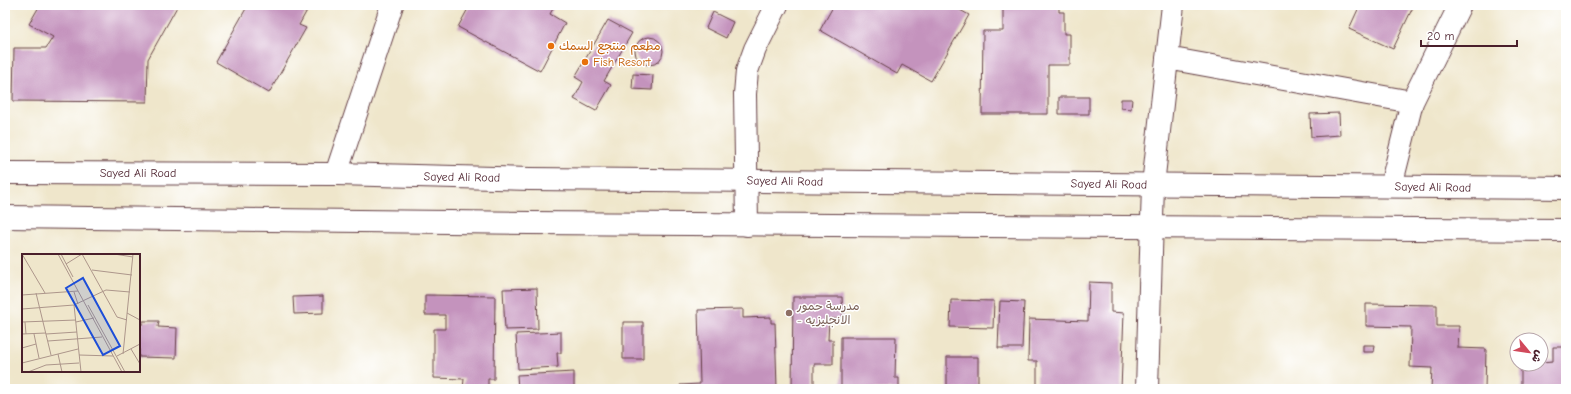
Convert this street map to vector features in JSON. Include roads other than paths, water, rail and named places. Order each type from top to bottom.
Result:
[{"type":"main road","points":[[336,174],[392,5]]},
{"type":"main road","points":[[747,225],[745,94],[747,71],[755,49],[777,5]]},
{"type":"main road","points":[[1147,389],[1153,226],[1153,185],[1173,5]]},
{"type":"main road","points":[[1391,186],[1412,102],[1460,5]]},
{"type":"main road","points":[[1167,58],[1412,102]]},
{"type":"main road","name":"Sayed Ali Road","points":[[5,173],[336,174],[530,179],[1566,188]]},
{"type":"main road","points":[[5,217],[747,225],[1153,226],[1566,230]]},
{"type":"place","name":"مطعم منتجع السمك","points":[[551,46]]},
{"type":"place","name":"Fish Resort","points":[[585,62]]},
{"type":"place","name":"مدرسة حمور - الانجليزيه","points":[[789,313]]}]
